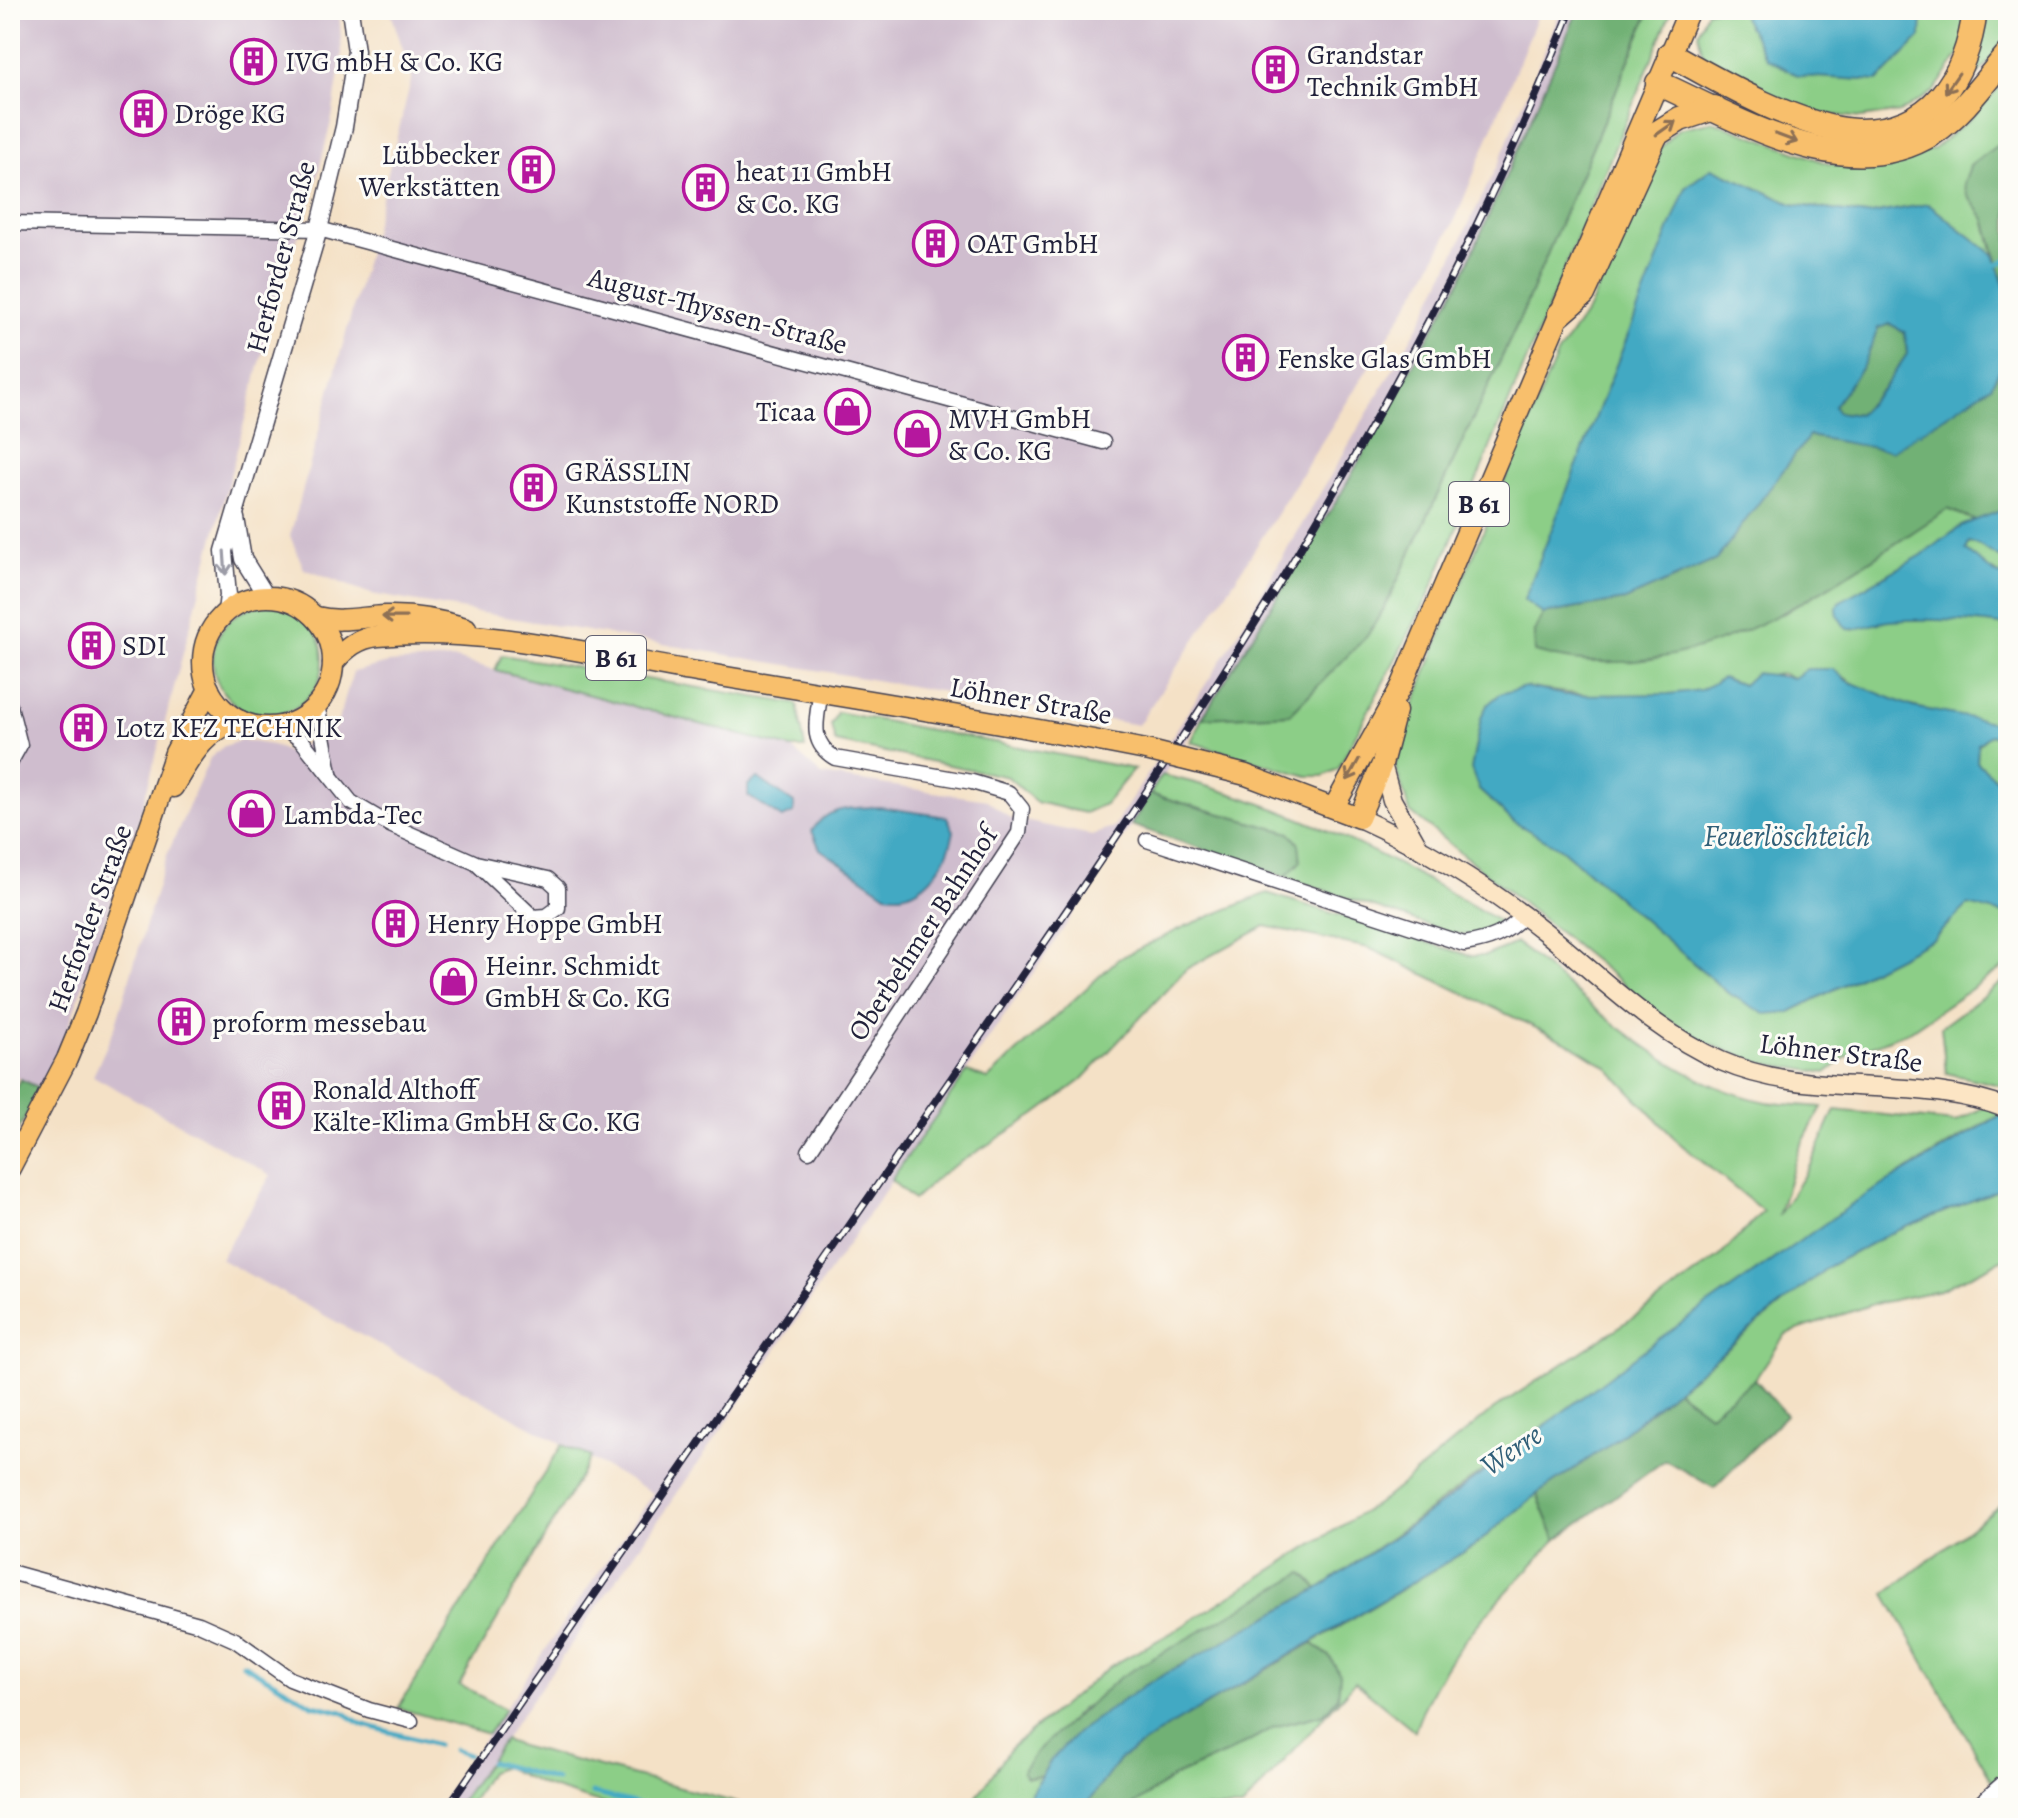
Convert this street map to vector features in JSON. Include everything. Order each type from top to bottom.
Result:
[{"type":"highway","points":[[1670,54],[1735,89],[1825,125],[1856,131],[1891,126],[1926,112],[1954,84],[1971,44],[1975,10]]},
{"type":"highway","points":[[1658,83],[1824,151],[1861,154],[1904,146],[1933,132],[1975,94],[2008,54]]},
{"type":"highway","points":[[1560,314],[1583,294],[1656,134],[1680,119],[1714,108]]},
{"type":"main road","name":"B 61","points":[[1334,807],[1402,685],[1689,10]]},
{"type":"main road","points":[[266,596],[293,602],[316,617],[329,638],[333,663],[331,678],[317,704],[307,714],[282,725],[261,726],[241,721],[228,713],[209,689],[204,675],[204,647],[209,634],[226,612],[244,601],[266,596]]},
{"type":"main road","name":"Löhner Straße","points":[[316,617],[334,621],[385,616],[437,619],[496,638]]},
{"type":"main road","name":"Löhner Straße","points":[[333,663],[354,642],[375,636],[439,633],[496,638],[821,691],[1146,750],[1246,775],[1334,807],[1419,848],[1523,916],[1638,1011],[1679,1040],[1724,1063],[1770,1076],[1836,1085],[1956,1094],[2008,1109]]},
{"type":"main road","name":"B 61","points":[[1359,818],[1382,764],[1402,685]]},
{"type":"main road","name":"Herforder Straße","points":[[10,1168],[77,1036],[175,753],[209,689]]},
{"type":"main road","name":"Herforder Straße","points":[[156,815],[203,741],[222,725],[241,721]]},
{"type":"main road","points":[[1382,764],[1392,800],[1419,848]]},
{"type":"street","name":"Herforder Straße","points":[[226,612],[228,595],[224,551],[319,229],[344,127],[356,51],[350,10]]},
{"type":"street","name":"August-Thyssen-Straße","points":[[10,223],[319,229],[1103,442]]},
{"type":"street","name":"Herforder Straße","points":[[235,516],[243,559],[266,596]]},
{"type":"street","name":"Oberbehmer Bahnhof","points":[[809,1151],[1019,833],[1022,809],[1009,793],[972,782],[835,758],[821,750],[815,737],[821,691]]},
{"type":"street","points":[[317,704],[331,777]]},
{"type":"street","points":[[10,706],[20,745],[10,763]]},
{"type":"street","points":[[282,725],[302,741],[351,802],[390,825],[476,863],[552,881],[560,894],[558,908],[547,916],[533,917],[476,863]]},
{"type":"street","points":[[1147,840],[1464,944],[1490,940],[1512,928],[1523,916]]},
{"type":"street","points":[[10,1572],[199,1624],[235,1640],[290,1679],[369,1710],[411,1721]]},
{"type":"street","points":[[1975,1808],[2008,1779]]},
{"type":"shaded area","points":[[10,10],[339,10],[342,54],[332,118],[311,202],[282,280],[137,827],[66,1034],[42,1089],[10,1074]]},
{"type":"shaded area","points":[[390,10],[1540,10],[1456,218],[1421,284],[1239,574],[1138,725],[371,594],[304,569],[290,536],[364,268],[412,77]]},
{"type":"shaded area","points":[[1561,10],[1578,10],[1462,277],[1342,492],[1260,627],[1056,940],[711,1445],[456,1808],[437,1808],[653,1493],[220,1259],[271,1175],[93,1076],[115,1027],[167,855],[210,758],[224,746],[242,740],[272,745],[289,753],[336,727],[353,672],[388,663],[455,659],[791,748],[822,775],[987,800],[1010,818],[1091,835],[1113,828],[1231,645],[1422,320],[1499,162]]},
{"type":"green space","points":[[1578,10],[1650,10],[1522,314],[1386,605],[1367,636],[1290,714],[1202,718],[1342,492],[1462,277]]},
{"type":"green space","points":[[1650,10],[1672,10],[1428,597],[1338,769],[1323,776],[1307,776],[1191,742],[1202,718],[1290,714],[1367,636],[1386,605],[1522,314]]},
{"type":"green space","points":[[1707,10],[1746,10],[1743,17],[1922,15],[1915,10],[1969,10],[1961,52],[1934,91],[1901,112],[1861,118],[1815,113],[1727,74],[1703,56],[1698,33]]},
{"type":"green space","points":[[1989,10],[2008,10],[2008,39],[1955,102],[1978,60]]},
{"type":"green space","points":[[2008,78],[2008,137],[1970,166],[1967,195],[1985,219],[1994,255],[1928,204],[1866,215],[1792,204],[1712,168],[1524,600],[1543,614],[1534,632],[1783,614],[1948,509],[1978,522],[1963,525],[1922,555],[1839,602],[1853,630],[1910,618],[1950,618],[2008,626],[2008,725],[1894,701],[1872,693],[1833,669],[1794,678],[1781,673],[1743,685],[1722,678],[1700,690],[1662,696],[1589,695],[1525,687],[1479,790],[1514,822],[1562,849],[1728,993],[1790,1012],[1933,939],[1968,904],[2008,915],[2008,964],[1911,1030],[1846,1057],[1826,1073],[1761,1063],[1706,1043],[1664,1017],[1410,812],[1395,766],[1409,718],[1445,623],[1557,355],[1590,307],[1656,152],[1678,129],[1713,121],[1829,164],[1882,165],[1933,149],[1972,117]]},
{"type":"green space","points":[[2008,137],[2008,297],[1985,219],[1967,195],[1964,184],[1970,166]]},
{"type":"green space","points":[[1890,324],[1905,332],[1907,354],[1886,385],[1858,415],[1837,412],[1834,406],[1864,364],[1878,328]]},
{"type":"green space","points":[[2008,355],[2008,508],[1978,522],[1948,509],[1804,601],[1754,627],[1701,647],[1647,660],[1592,662],[1535,652],[1534,632],[1543,614],[1625,600],[1715,560],[1809,436],[1892,450],[1991,386]]},
{"type":"green space","points":[[1968,543],[1976,544],[2008,562],[2008,578],[1990,570],[1966,551]]},
{"type":"green space","points":[[268,605],[289,609],[307,621],[319,639],[323,660],[319,681],[307,699],[289,711],[268,715],[247,711],[229,699],[217,681],[213,660],[217,639],[229,621],[247,609]]},
{"type":"green space","points":[[502,655],[797,704],[805,748],[791,748],[495,670]]},
{"type":"green space","points":[[837,712],[1134,769],[1105,804],[1085,813],[1036,802],[1008,777],[835,742],[831,725]]},
{"type":"green space","points":[[1990,735],[2008,740],[2008,790],[1977,762],[1978,745]]},
{"type":"green space","points":[[1162,775],[1207,786],[1294,816],[1420,876],[1500,922],[1479,936],[1451,933],[1285,877],[1301,861],[1290,833],[1150,794]]},
{"type":"green space","points":[[1150,794],[1290,833],[1299,844],[1301,861],[1285,877],[1131,825]]},
{"type":"green space","points":[[1267,893],[1471,956],[1485,956],[1516,943],[1633,1038],[1697,1078],[1767,1102],[1822,1107],[1799,1149],[1778,1216],[1812,1162],[1835,1110],[1955,1122],[2008,1095],[2008,1111],[1844,1211],[1318,1589],[1303,1573],[1081,1709],[1022,1771],[1026,1777],[1041,1776],[1022,1808],[969,1808],[1010,1749],[1109,1667],[1173,1632],[1384,1499],[1494,1409],[1654,1304],[1720,1256],[1763,1211],[1678,1142],[1607,1067],[1572,1045],[1369,948],[1265,926],[1186,969],[1082,1080],[1035,1115],[943,1173],[913,1200],[891,1180],[967,1072],[988,1079],[1118,959],[1186,926]]},
{"type":"green space","points":[[2008,978],[2008,1087],[1946,1073],[1941,1027]]},
{"type":"green space","points":[[20,1079],[42,1089],[10,1144],[10,1098]]},
{"type":"green space","points":[[2008,1186],[2008,1257],[1940,1290],[1870,1305],[1786,1334],[1755,1379],[1709,1414],[1677,1390],[1829,1266],[1889,1234]]},
{"type":"green space","points":[[1755,1379],[1786,1415],[1714,1488],[1665,1460],[1556,1540],[1537,1494],[1606,1447],[1677,1390],[1709,1414]]},
{"type":"green space","points":[[562,1445],[591,1457],[459,1685],[505,1709],[488,1734],[398,1708]]},
{"type":"green space","points":[[1537,1494],[1556,1540],[1474,1628],[1456,1652],[1426,1703],[1415,1731],[1355,1682],[1242,1808],[1129,1808],[1175,1776],[1227,1753],[1274,1727],[1324,1714],[1330,1657],[1312,1643],[1474,1546]]},
{"type":"green space","points":[[2008,1499],[2008,1772],[1994,1784],[1885,1594]]},
{"type":"green space","points":[[1303,1573],[1318,1589],[1142,1687],[1051,1760],[1041,1776],[1026,1777],[1022,1771],[1041,1747],[1120,1677]]},
{"type":"green space","points":[[1312,1643],[1330,1657],[1340,1675],[1338,1697],[1324,1714],[1274,1727],[1227,1753],[1175,1776],[1129,1808],[1084,1808],[1119,1760],[1168,1727]]},
{"type":"green space","points":[[504,1740],[757,1808],[616,1808],[545,1786],[504,1767],[489,1772],[468,1808],[456,1808]]},
{"type":"water","points":[[1746,10],[1915,10],[1922,15],[1921,37],[1878,81],[1799,76],[1766,58],[1743,17]]},
{"type":"water","points":[[1712,168],[1792,204],[1866,215],[1928,204],[1994,255],[2008,297],[2008,355],[1991,386],[1892,451],[1809,436],[1716,560],[1625,600],[1543,614],[1524,600],[1686,187]],"holes":[[[1890,324],[1905,332],[1907,354],[1886,385],[1858,415],[1837,412],[1834,406],[1864,364],[1878,328]]]},
{"type":"water","points":[[2008,508],[2008,562],[1976,544],[1969,543],[1966,550],[1994,573],[2008,578],[2008,626],[1919,620],[1847,629],[1842,623],[1837,613],[1839,602],[1922,555],[1963,525]]},
{"type":"water","name":"Feuerlöschteich","points":[[1807,669],[1833,669],[1847,681],[1913,707],[2008,725],[2008,740],[1990,735],[1978,744],[1977,762],[2008,790],[2008,915],[1968,905],[1933,939],[1790,1012],[1765,1014],[1728,993],[1562,849],[1514,822],[1479,790],[1471,769],[1481,718],[1487,705],[1500,694],[1525,687],[1566,695],[1668,694],[1701,690],[1722,678],[1743,685],[1756,673],[1794,678]]},
{"type":"water","points":[[758,778],[794,803],[794,813],[782,818],[748,796],[748,785]]},
{"type":"water","points":[[880,807],[947,817],[954,831],[940,867],[932,878],[911,892],[886,894],[820,849],[812,831],[825,816],[833,812]]},
{"type":"water","points":[[2008,1111],[2008,1186],[1889,1234],[1829,1266],[1606,1447],[1537,1494],[1474,1546],[1168,1727],[1119,1760],[1084,1808],[1022,1808],[1051,1760],[1078,1732],[1142,1687],[1318,1589],[1444,1502],[1660,1338],[1866,1195]]},
{"type":"waterway","points":[[1997,264],[2008,259]]},
{"type":"waterway","points":[[243,1664],[313,1705],[343,1712],[361,1724],[437,1745]]},
{"type":"waterway","points":[[454,1750],[468,1755]]},
{"type":"waterway","points":[[490,1762],[556,1780]]},
{"type":"waterway","points":[[592,1793],[654,1808]]},
{"type":"railway","points":[[447,1808],[1044,943],[1214,688],[1372,425],[1445,290],[1511,152],[1571,10]]},
{"type":"place","name":"IVG mbH & Co. KG","points":[[254,61]]},
{"type":"place","name":"Grandstar Technik GmbH","points":[[1276,70]]},
{"type":"place","name":"Dröge KG","points":[[143,113]]},
{"type":"place","name":"Lübbecker Werkstätten","points":[[531,170]]},
{"type":"place","name":"heat 11 GmbH & Co. KG","points":[[705,187]]},
{"type":"place","name":"OAT GmbH","points":[[936,243]]},
{"type":"place","name":"Fenske Glas GmbH","points":[[1246,358]]},
{"type":"place","name":"Ticaa","points":[[847,411]]},
{"type":"place","name":"MVH GmbH & Co. KG","points":[[917,434]]},
{"type":"place","name":"GRÄSSLIN Kunststoffe NORD","points":[[534,487]]},
{"type":"place","name":"SDI","points":[[91,645]]},
{"type":"place","name":"Lotz KFZ TECHNIK","points":[[84,727]]},
{"type":"place","name":"Lambda-Tec","points":[[252,814]]},
{"type":"place","name":"Henry Hoppe GmbH","points":[[396,923]]},
{"type":"place","name":"Heinr. Schmidt GmbH & Co. KG","points":[[454,981]]},
{"type":"place","name":"proform messebau","points":[[181,1022]]},
{"type":"place","name":"Ronald Althoff Kälte-Klima GmbH & Co. KG","points":[[281,1105]]},
{"type":"water label","name":"Werre","points":[[1511,1450]]}]
